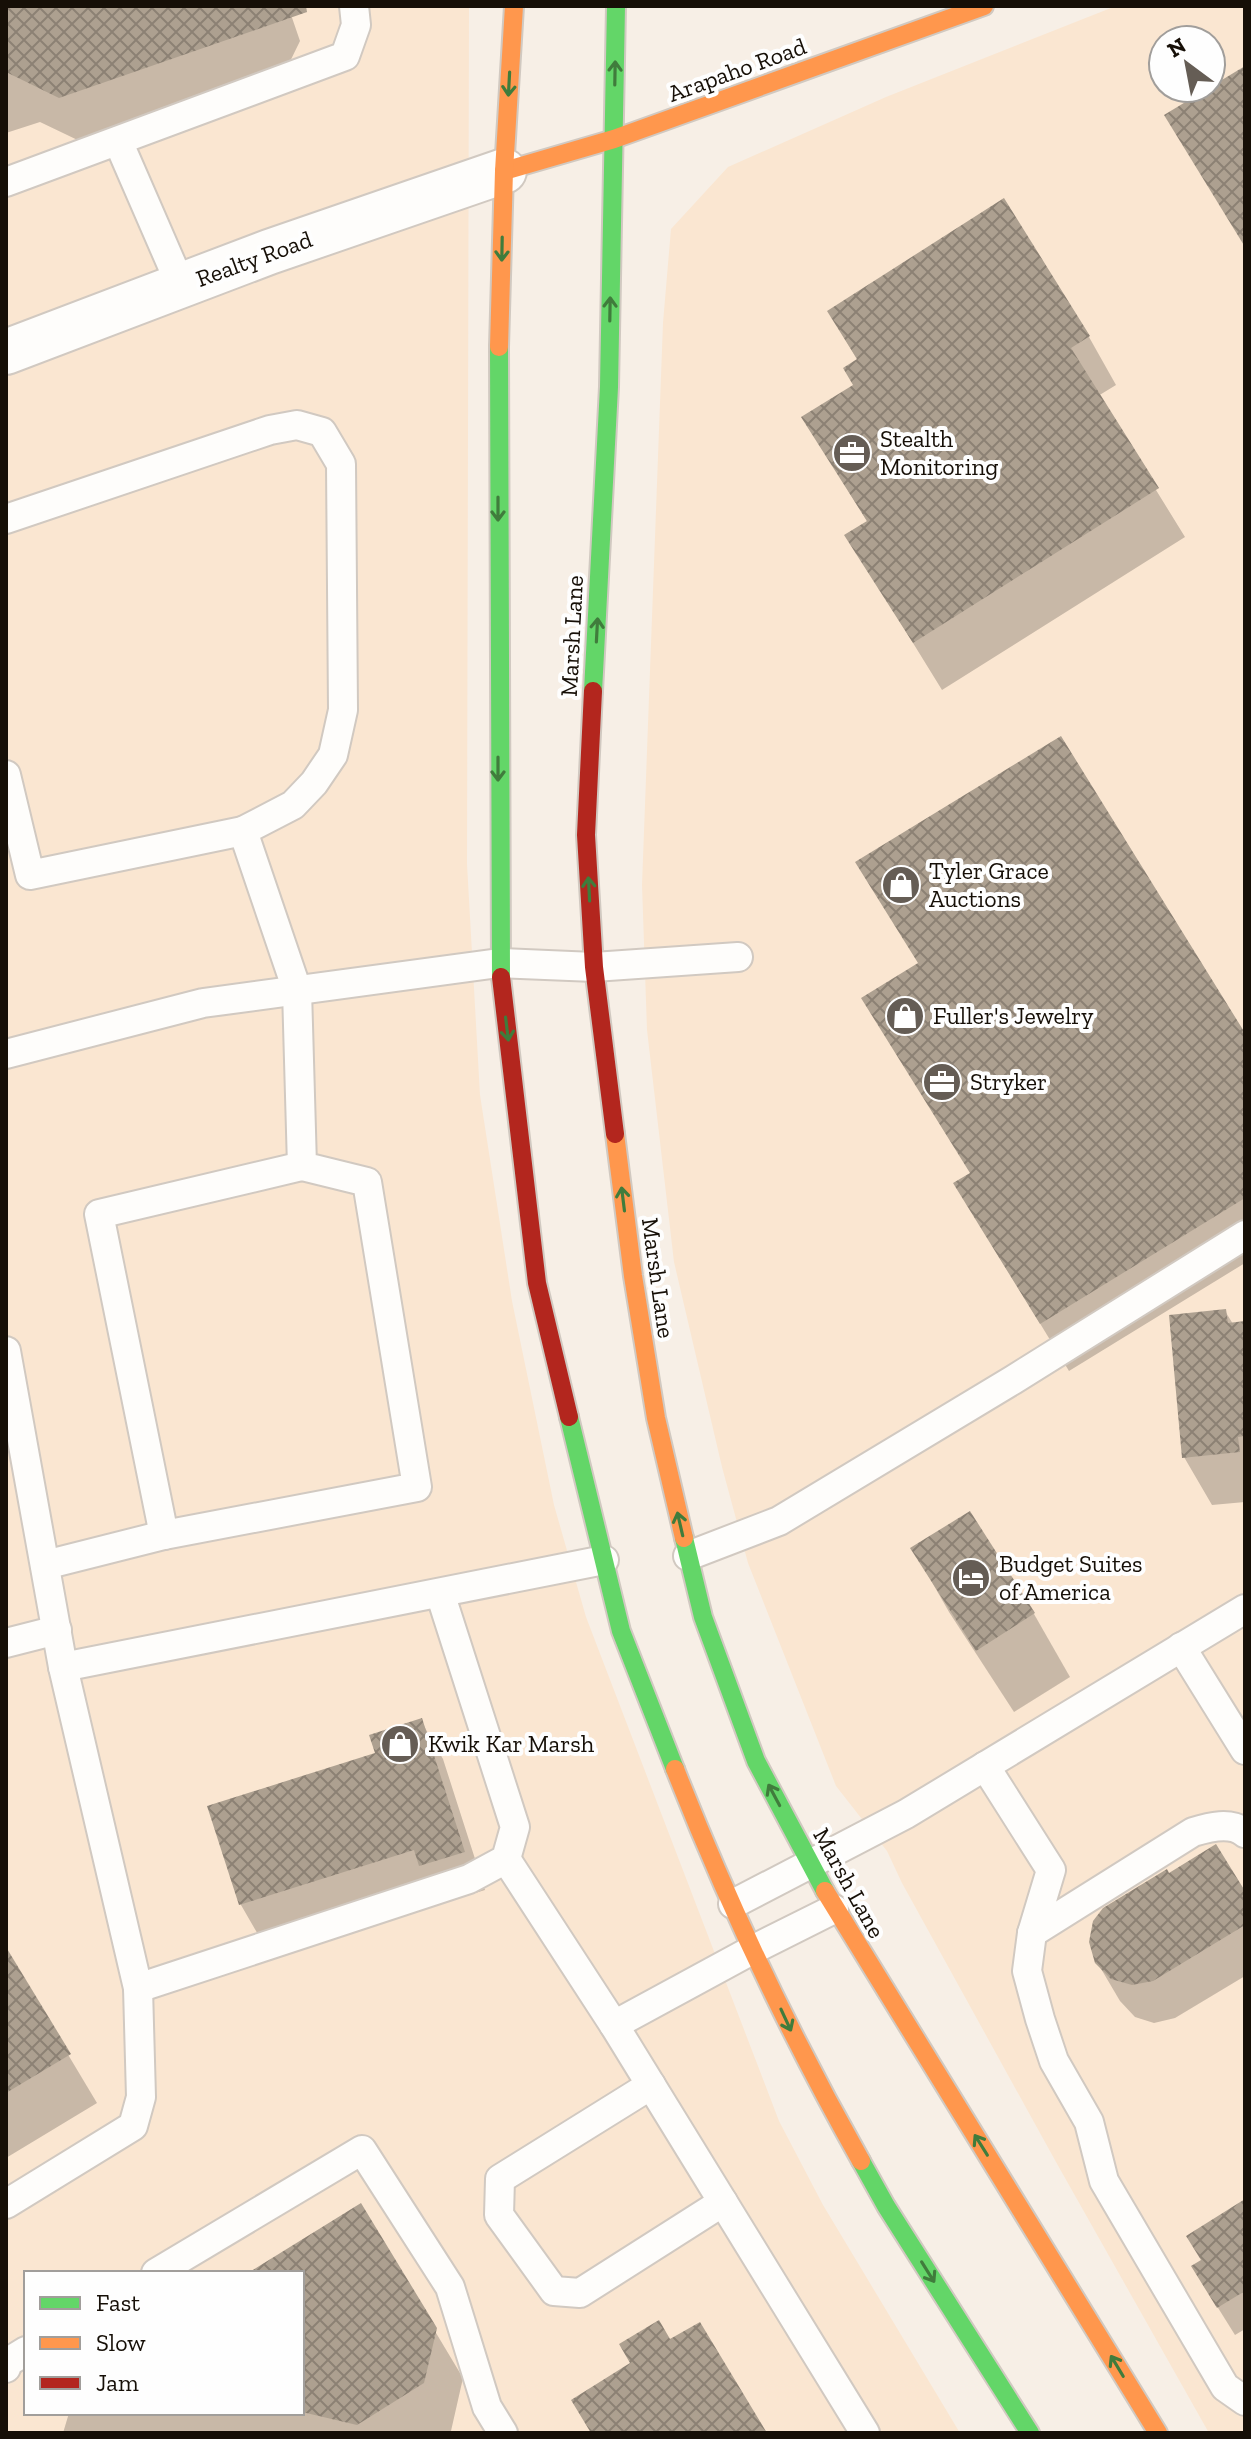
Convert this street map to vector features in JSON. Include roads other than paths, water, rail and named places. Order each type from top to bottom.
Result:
[{"type":"main road","points":[[514,6],[504,171],[498,399],[499,963],[537,1283],[621,1631],[703,1840],[811,2073],[886,2206],[1030,2433]]},
{"type":"main road","name":"Marsh Lane","points":[[616,6],[609,387],[586,835],[594,967],[635,1292],[656,1418],[703,1617],[756,1761],[834,1909],[1158,2433]]},
{"type":"main road","name":"Arapaho Road","points":[[504,171],[614,139],[984,6]]},
{"type":"street","name":"Realty Road","points":[[6,352],[504,171]]},
{"type":"lane","points":[[6,182],[345,56],[356,25],[354,6]]},
{"type":"lane","points":[[118,141],[181,286]]},
{"type":"lane","points":[[6,519],[270,430],[297,425],[322,432],[341,464],[343,710],[333,755],[314,783],[293,805],[243,831],[30,875],[6,775]]},
{"type":"lane","points":[[243,831],[297,990],[302,1166]]},
{"type":"lane","points":[[6,1054],[203,1003],[499,963],[594,967],[738,957]]},
{"type":"lane","points":[[45,1565],[164,1535],[417,1487],[367,1182],[302,1166],[99,1214],[164,1535]]},
{"type":"lane","points":[[688,1556],[779,1521],[1245,1235]]},
{"type":"lane","points":[[6,1351],[17,1480],[45,1565],[63,1667],[138,1988],[141,2097],[133,2126],[6,2204]]},
{"type":"lane","points":[[63,1667],[604,1560]]},
{"type":"lane","points":[[138,1988],[469,1879],[506,1859],[515,1827],[440,1593]]},
{"type":"lane","points":[[733,1904],[906,1814],[1245,1609]]},
{"type":"lane","points":[[6,1643],[57,1630]]},
{"type":"lane","points":[[1181,1647],[1245,1750]]},
{"type":"lane","points":[[985,1766],[1051,1870],[1032,1933],[1027,1971],[1054,2061],[1089,2122],[1104,2181],[1225,2387],[1245,2401]]},
{"type":"lane","points":[[1032,1933],[1193,1832],[1212,1826],[1239,1828],[1245,1833]]},
{"type":"lane","points":[[506,1859],[614,2025],[865,2433]]},
{"type":"lane","points":[[614,2025],[834,1909]]},
{"type":"lane","points":[[651,2085],[500,2179],[499,2215],[554,2291],[580,2293],[723,2202]]},
{"type":"lane","points":[[159,2271],[362,2150],[450,2287],[491,2428]]},
{"type":"lane","points":[[6,2368],[8,2362],[24,2352]]},
{"type":"place","name":"Stealth Monitoring","points":[[852,453]]},
{"type":"place","name":"Tyler Grace Auctions","points":[[901,885]]},
{"type":"place","name":"Fuller's Jewelry","points":[[905,1016]]},
{"type":"place","name":"Stryker","points":[[942,1082]]},
{"type":"place","name":"Budget Suites of America","points":[[971,1578]]},
{"type":"place","name":"Kwik Kar Marsh","points":[[400,1744]]}]
